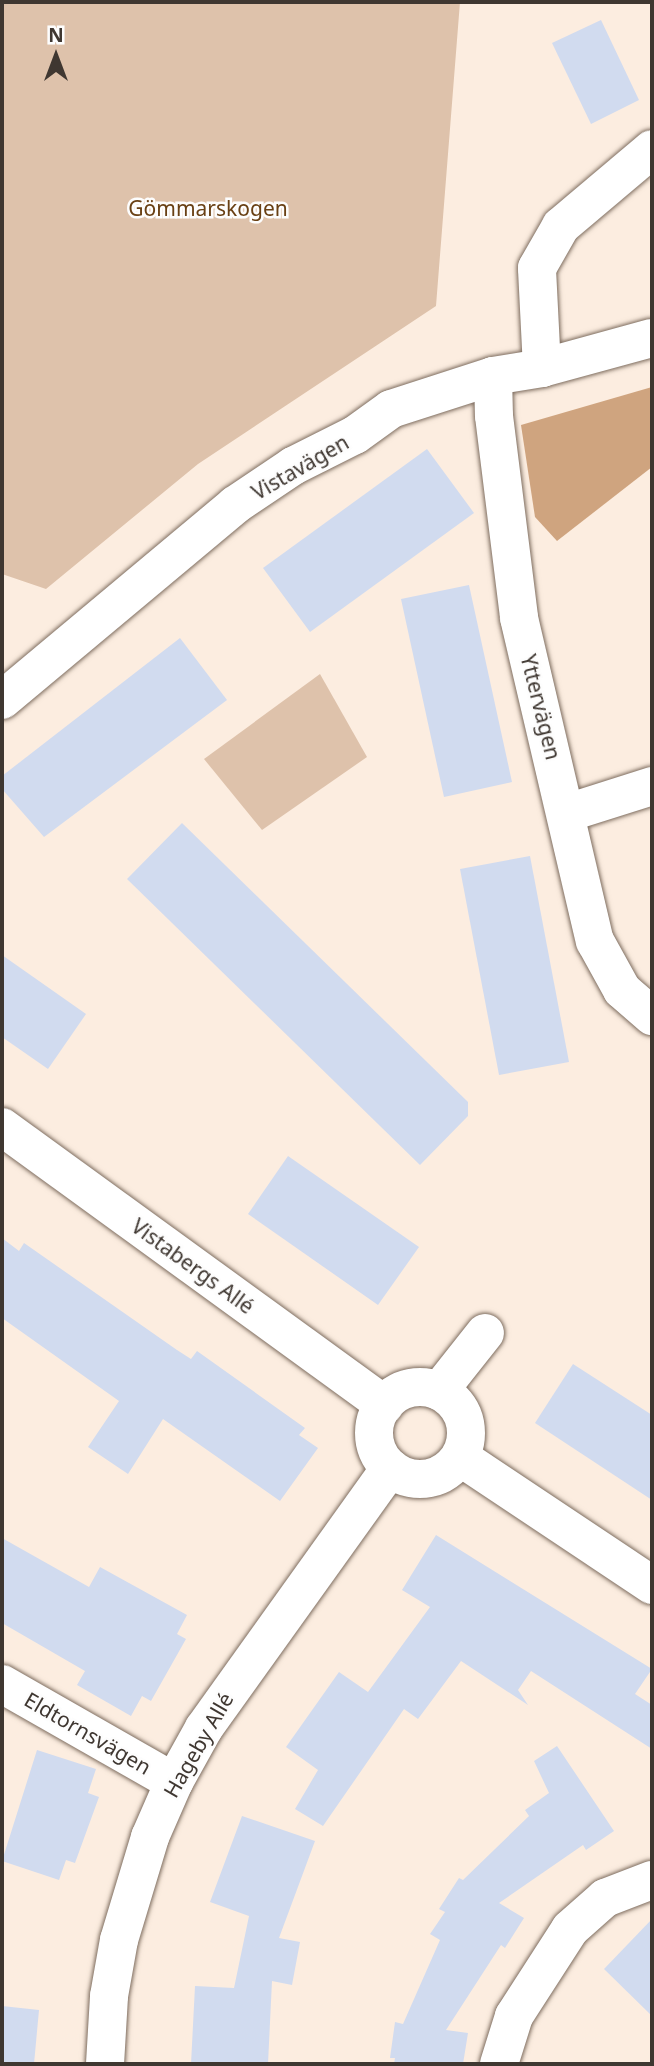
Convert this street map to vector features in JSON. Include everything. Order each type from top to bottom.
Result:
[{"type":"street","points":[[542,368],[537,268],[561,226],[652,149]]},
{"type":"street","name":"Vistavägen","points":[[2,700],[235,505],[264,485],[355,435],[391,408],[493,376],[542,368],[652,338]]},
{"type":"street","name":"Yttervägen","points":[[493,376],[519,618],[568,813],[595,941],[622,990],[652,1016]]},
{"type":"street","points":[[568,813],[652,786]]},
{"type":"street","name":"Vistabergs Allé","points":[[2,1127],[385,1405]]},
{"type":"street","points":[[439,1391],[485,1333]]},
{"type":"street","points":[[408,1389],[439,1391],[452,1399],[464,1418],[467,1433],[460,1457],[435,1478],[408,1478],[390,1468],[375,1445],[374,1429],[385,1405],[408,1389]]},
{"type":"street","points":[[460,1457],[652,1585]]},
{"type":"street","name":"Hageby Allé","points":[[105,2064],[109,1996],[119,1940],[149,1838],[174,1782],[204,1728],[390,1468]]},
{"type":"street","name":"Eldtornsvägen","points":[[2,1684],[174,1782]]},
{"type":"street","points":[[499,2064],[514,2017],[570,1929],[605,1898],[652,1880]]},
{"type":"green space","name":"Gömmarskogen","points":[[2,2],[460,2],[436,306],[198,464],[46,589],[2,574]]},
{"type":"green space","points":[[320,674],[367,757],[262,830],[204,759]]},
{"type":"shaded area","points":[[652,387],[652,467],[557,541],[535,517],[521,425]]},
{"type":"building","points":[[601,20],[639,100],[591,124],[552,43]]},
{"type":"building","points":[[427,449],[474,513],[310,632],[263,568]]},
{"type":"building","points":[[469,585],[512,782],[444,797],[401,599]]},
{"type":"building","points":[[180,638],[227,700],[44,837],[2,789],[2,776]]},
{"type":"building","points":[[182,823],[468,1102],[468,1116],[420,1165],[127,879]]},
{"type":"building","points":[[530,856],[569,1062],[499,1075],[460,869]]},
{"type":"building","points":[[2,955],[86,1014],[48,1069],[2,1037]]},
{"type":"building","points":[[288,1156],[419,1247],[378,1305],[248,1214]]},
{"type":"building","points":[[2,1238],[19,1251],[24,1243],[191,1359],[197,1351],[305,1428],[299,1435],[318,1448],[280,1501],[163,1419],[128,1474],[88,1447],[119,1401],[2,1318]]},
{"type":"building","points":[[573,1364],[652,1415],[652,1500],[535,1423]]},
{"type":"building","points":[[436,1535],[652,1669],[635,1694],[652,1705],[652,1749],[531,1671],[518,1690],[528,1705],[461,1661],[418,1719],[404,1709],[323,1826],[295,1809],[318,1770],[286,1747],[339,1672],[368,1692],[430,1607],[402,1590]]},
{"type":"building","points":[[2,1538],[89,1587],[100,1567],[187,1615],[177,1634],[186,1639],[151,1701],[142,1696],[131,1716],[77,1685],[85,1671],[2,1623]]},
{"type":"building","points":[[557,1746],[614,1831],[586,1850],[583,1845],[499,1903],[524,1918],[505,1948],[501,1945],[446,2030],[468,2033],[463,2064],[394,2064],[395,2058],[390,2058],[395,2022],[403,2024],[440,1940],[430,1934],[445,1912],[439,1909],[459,1878],[463,1880],[529,1816],[525,1810],[549,1793],[534,1761]]},
{"type":"building","points":[[37,1750],[96,1769],[88,1793],[99,1797],[75,1863],[66,1860],[59,1880],[2,1861]]},
{"type":"building","points":[[242,1816],[315,1841],[279,1938],[300,1942],[292,1985],[272,1981],[268,2064],[191,2064],[195,1986],[234,1988],[249,1916],[210,1902]]},
{"type":"building","points":[[652,1919],[652,2016],[604,1969]]},
{"type":"building","points":[[2,2006],[39,2010],[34,2064],[2,2064]]}]
